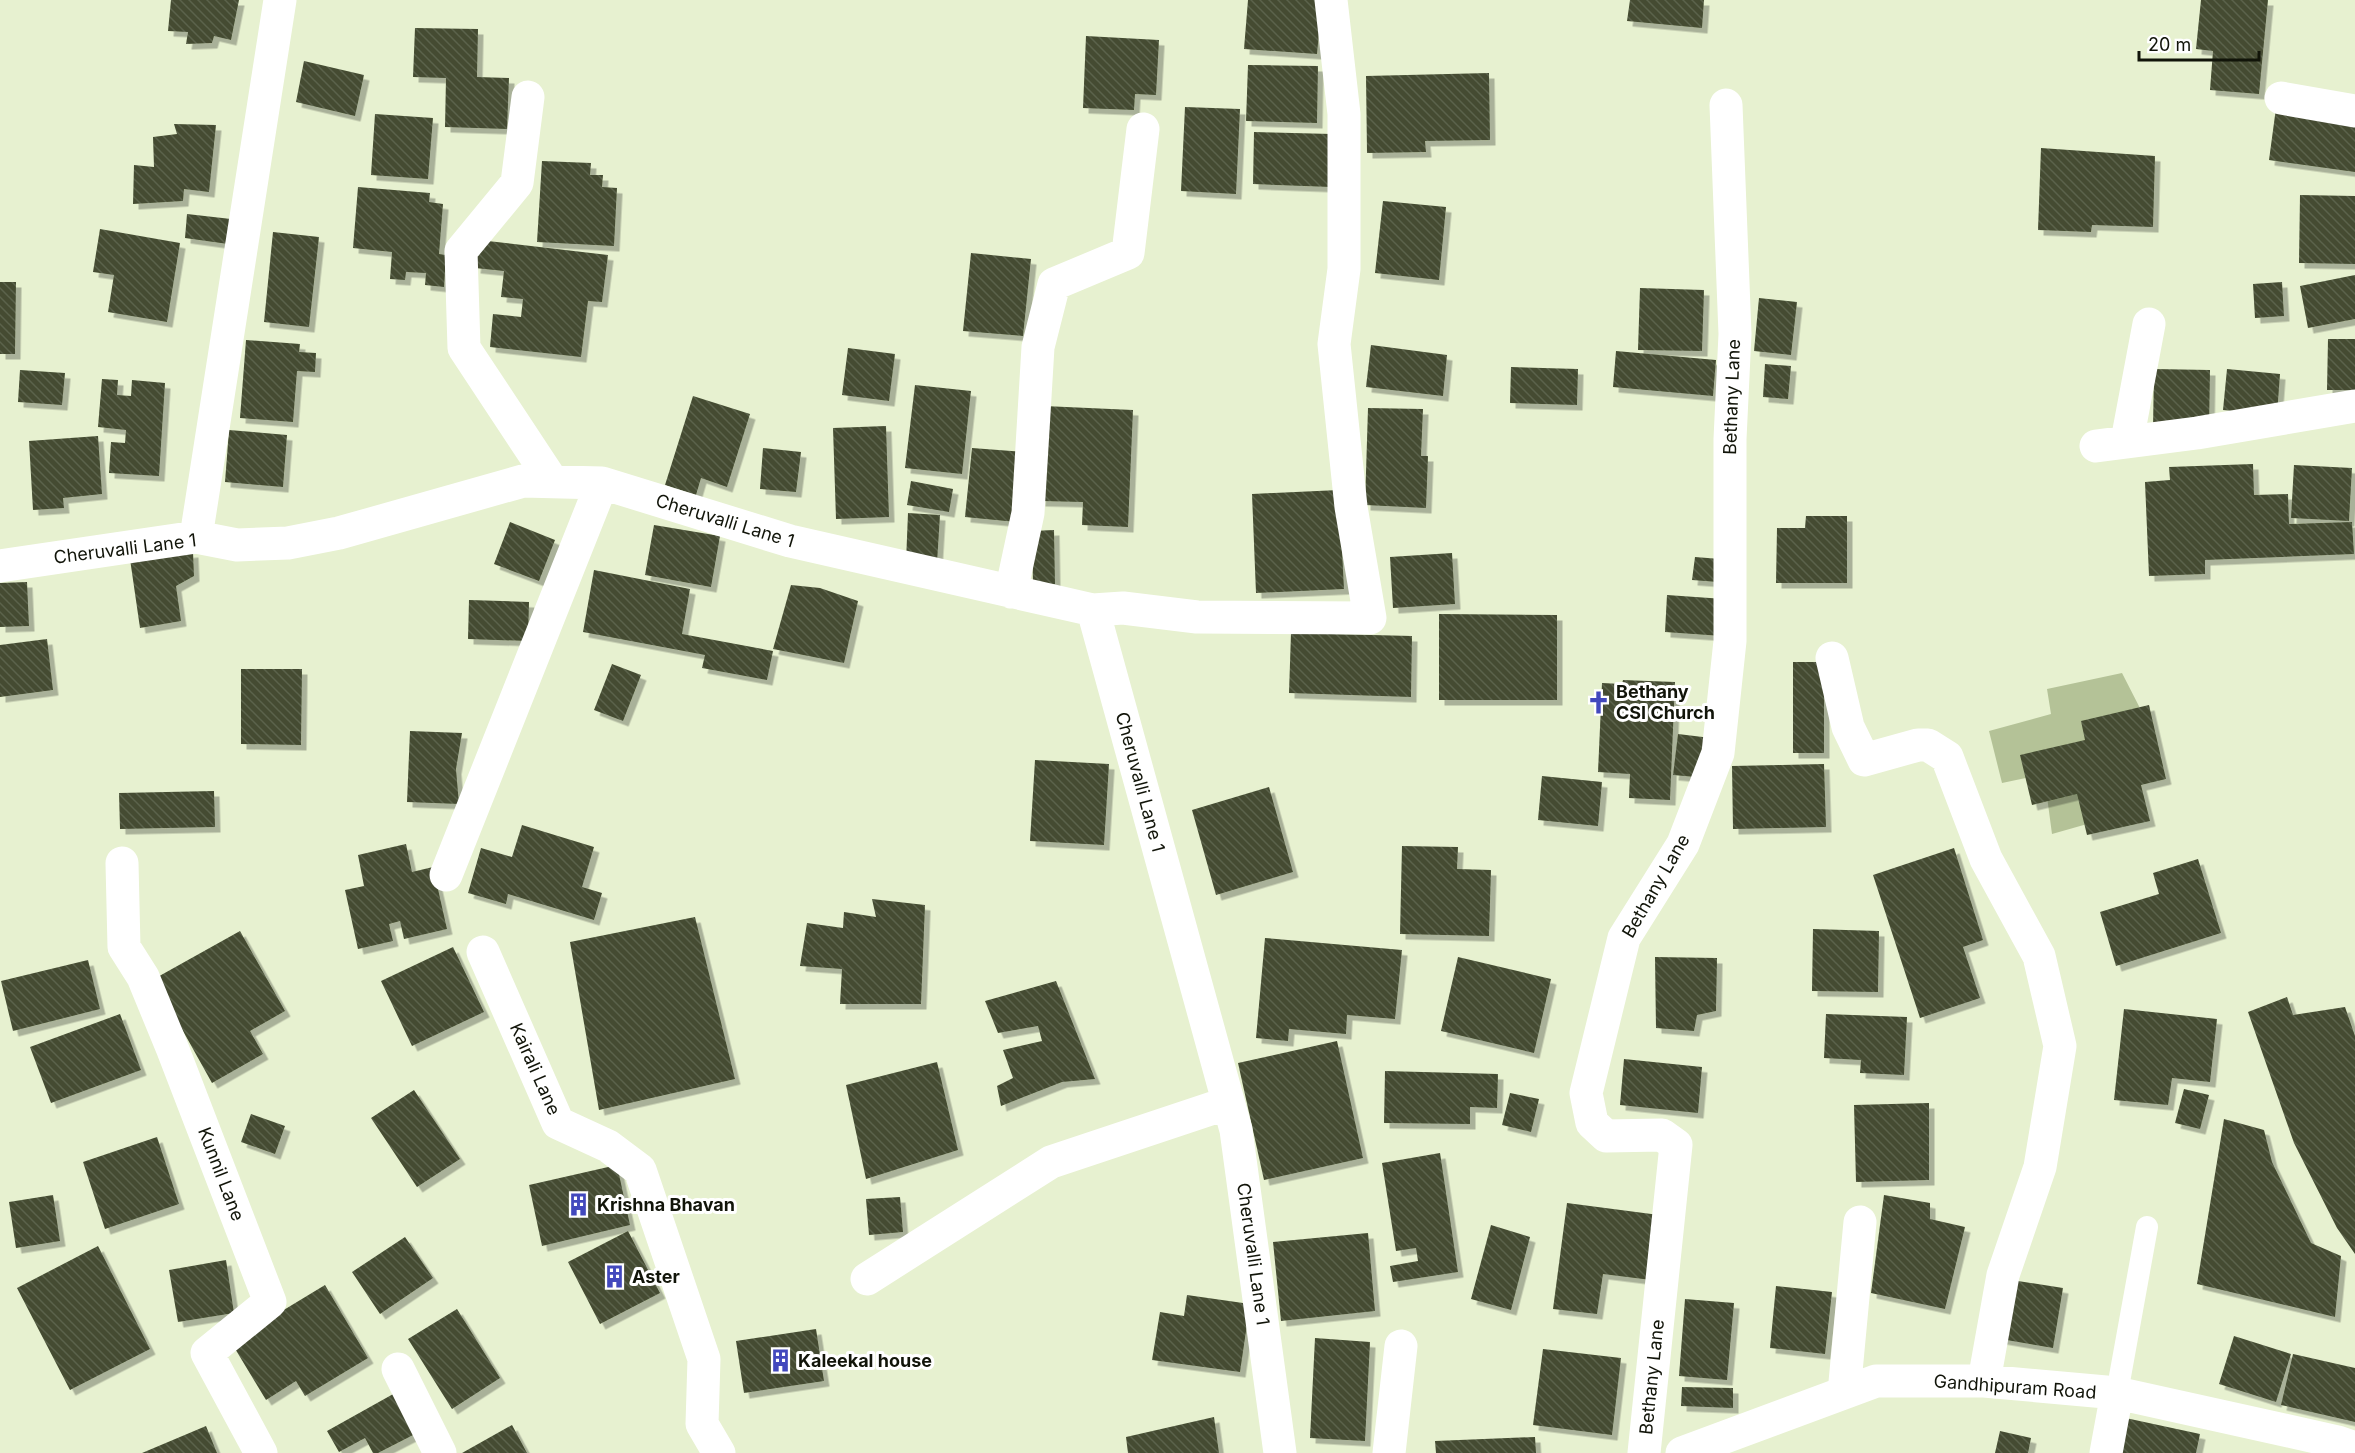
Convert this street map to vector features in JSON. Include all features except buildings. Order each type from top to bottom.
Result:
[{"type":"street","points":[[196,537],[280,0]]},
{"type":"street","points":[[1093,610],[1123,608],[1197,617],[1370,618],[1346,460],[1334,344],[1344,269],[1344,114],[1332,0]]},
{"type":"street","points":[[528,97],[517,183],[461,251],[464,348],[552,481]]},
{"type":"street","points":[[2281,98],[2355,111]]},
{"type":"street","name":"Bethany Lane","points":[[1644,1453],[1676,1145],[1662,1135],[1605,1136],[1592,1124],[1587,1093],[1624,938],[1683,844],[1718,753],[1730,641],[1730,439],[1735,334],[1726,105]]},
{"type":"street","points":[[1011,592],[1028,513],[1038,347],[1054,284],[1128,253],[1143,129]]},
{"type":"street","points":[[2127,441],[2149,324]]},
{"type":"street","points":[[2096,446],[2197,433],[2355,406]]},
{"type":"street","name":"Cheruvalli Lane 1","points":[[0,566],[196,537],[237,545],[288,543],[339,533],[523,481],[602,483],[790,541],[1093,610],[1236,1130],[1280,1453]]},
{"type":"street","points":[[446,875],[602,483]]},
{"type":"street","points":[[1832,658],[1848,726],[1864,760],[1918,745],[1928,746],[1947,757],[1986,859],[2039,956],[2060,1046],[2040,1167],[2002,1275],[1984,1381]]},
{"type":"street","name":"Kunnil Lane","points":[[122,863],[124,947],[143,977],[165,1029],[270,1302],[207,1353],[261,1453]]},
{"type":"street","name":"Kairali Lane","points":[[483,952],[558,1123],[608,1146],[640,1170],[704,1359],[702,1424],[719,1453]]},
{"type":"street","points":[[867,1279],[1051,1162],[1228,1103]]},
{"type":"street","points":[[1844,1393],[1860,1222]]},
{"type":"street","points":[[1389,1453],[1401,1346]]},
{"type":"street","points":[[398,1369],[440,1453]]},
{"type":"street","name":"Gandhipuram Road","points":[[1682,1453],[1876,1381],[1984,1381],[2117,1393],[2338,1442],[2355,1448]]},
{"type":"street","points":[[2106,1453],[2117,1393]]},
{"type":"lane","points":[[2117,1393],[2147,1227]]},
{"type":"green space","points":[[2122,673],[2144,716],[2140,809],[2052,834],[2044,774],[2002,783],[1989,731],[2051,714],[2047,689]]},
{"type":"place","name":"Bethany CSI Church","points":[[1598,702]]},
{"type":"place","name":"Krishna Bhavan","points":[[579,1205]]},
{"type":"place","name":"Aster","points":[[614,1277]]},
{"type":"place","name":"Kaleekal house","points":[[780,1361]]}]
